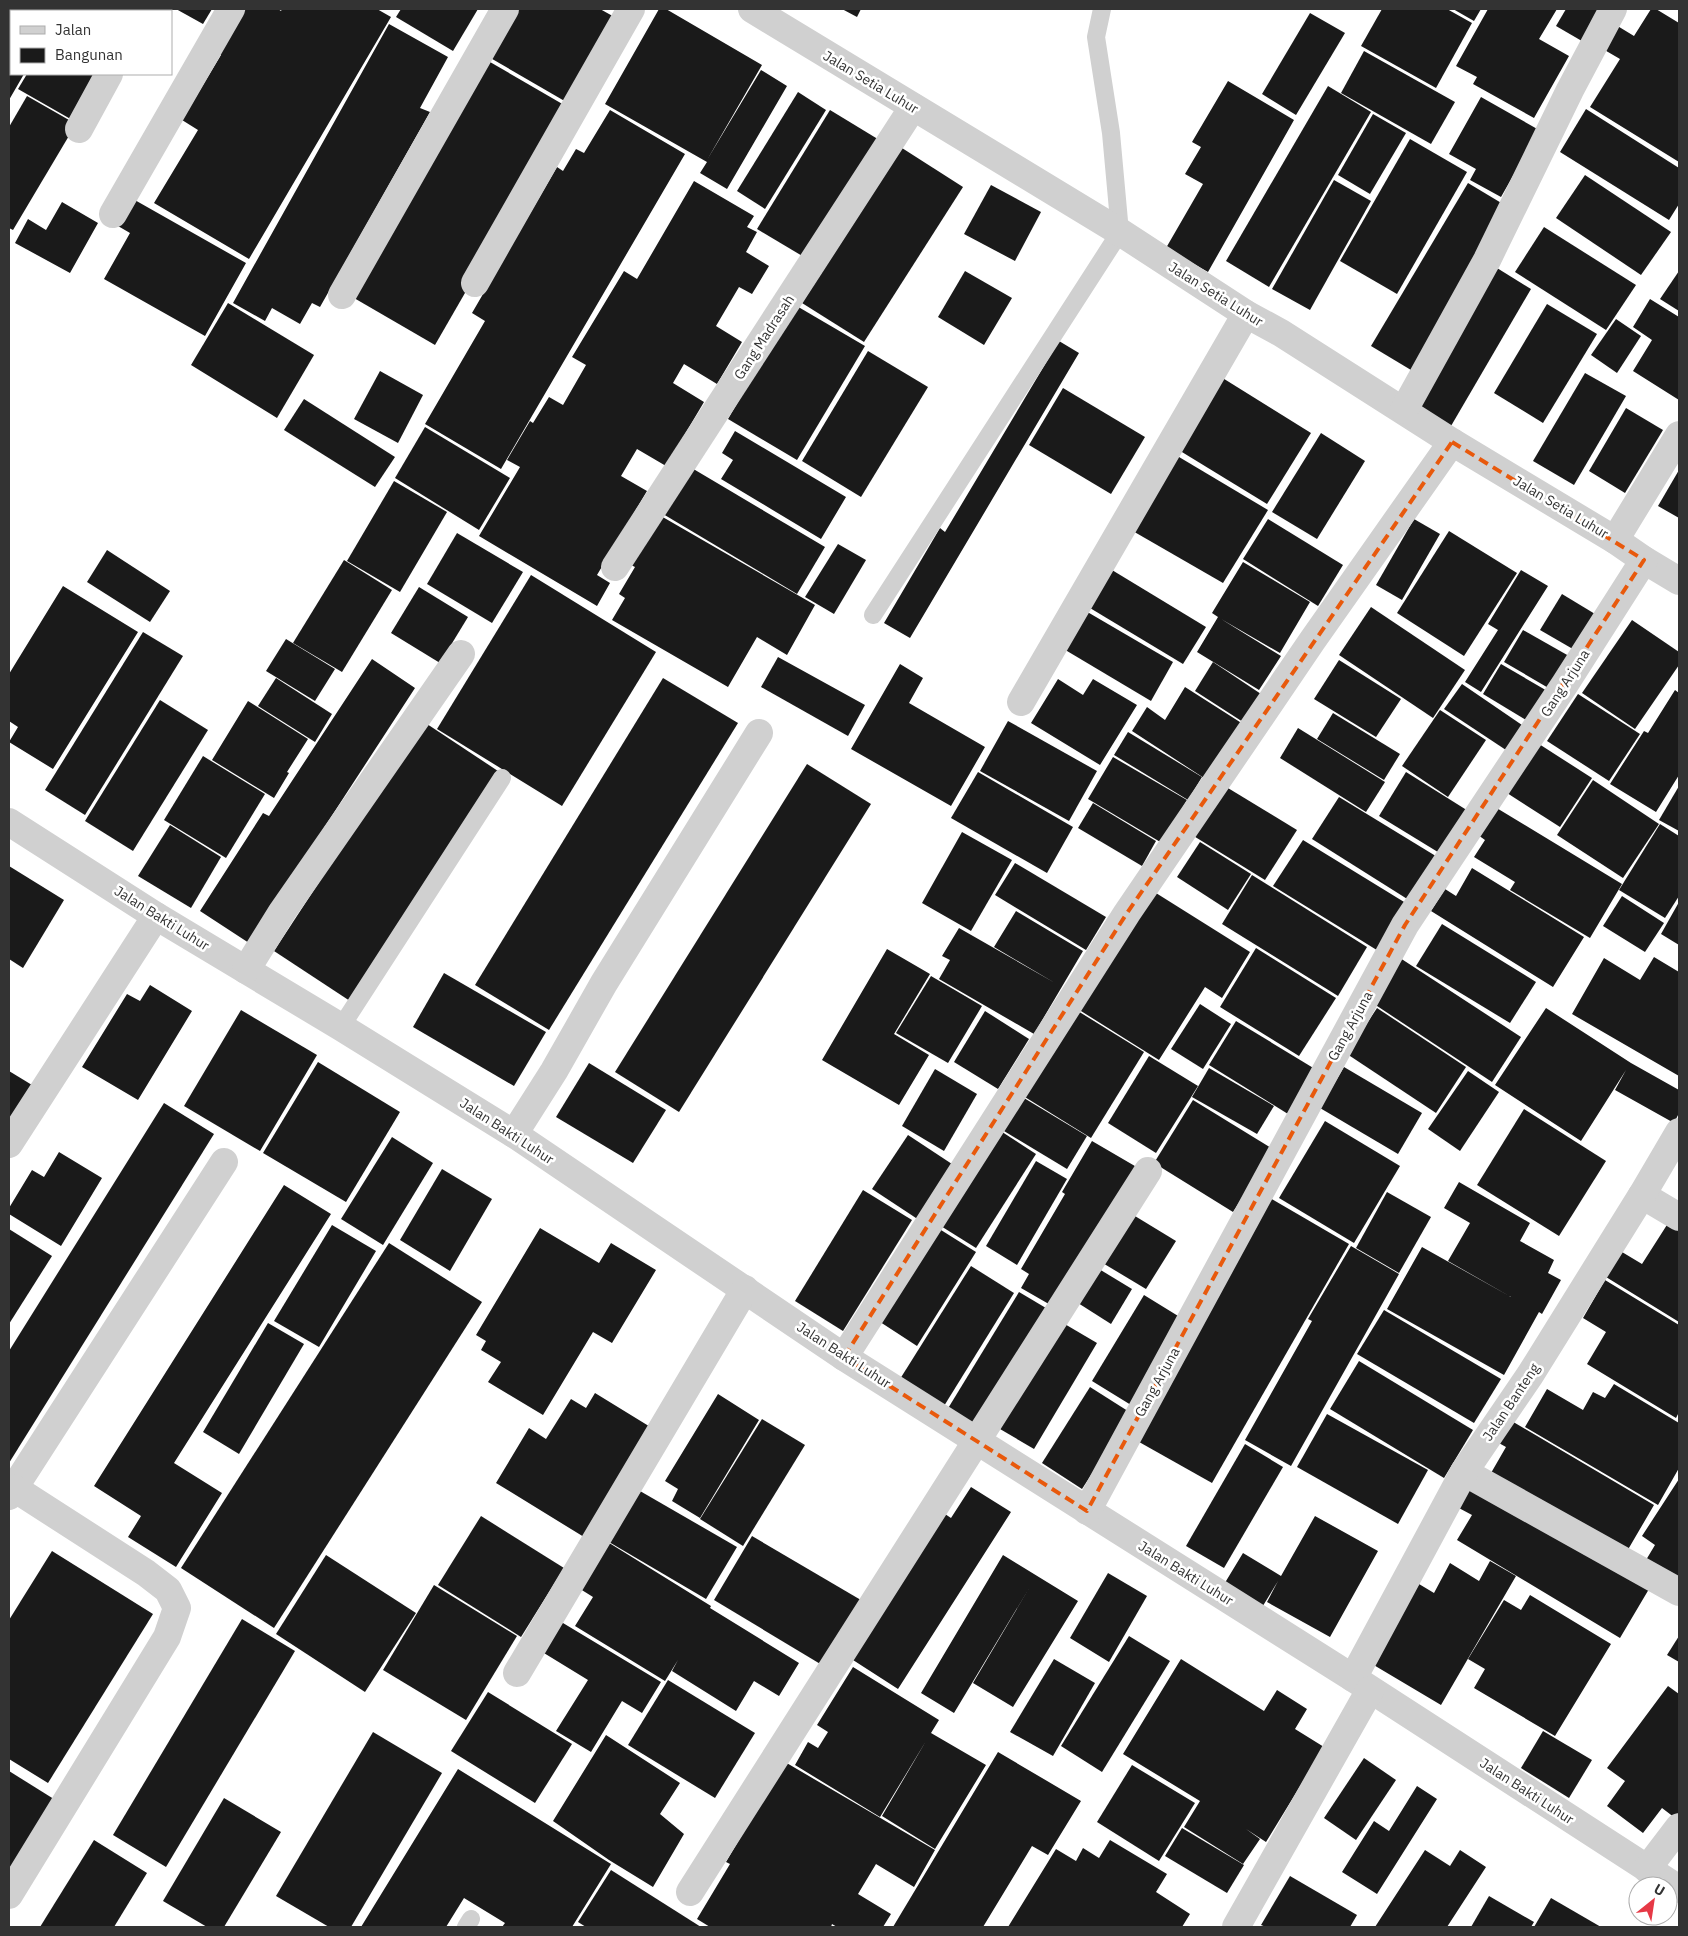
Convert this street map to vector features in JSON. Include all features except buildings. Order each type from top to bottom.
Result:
[{"type":"street","points":[[113,214],[231,9]]},
{"type":"street","points":[[342,295],[505,9]]},
{"type":"street","points":[[475,282],[632,9]]},
{"type":"street","name":"Jalan Setia Luhur","points":[[752,9],[1120,232],[1246,314],[1281,333],[1452,442],[1615,540],[1679,581]]},
{"type":"street","points":[[1404,410],[1487,260],[1570,90],[1613,9]]},
{"type":"street","points":[[78,129],[108,75]]},
{"type":"street","name":"Gang Madrasah","points":[[615,567],[913,107]]},
{"type":"street","points":[[1021,702],[1246,314]]},
{"type":"street","points":[[1615,540],[1679,435]]},
{"type":"street","points":[[844,1357],[1127,913],[1312,641],[1452,442]]},
{"type":"street","name":"Gang Arjuna","points":[[1087,1511],[1405,925],[1565,684],[1644,560]]},
{"type":"street","points":[[246,970],[282,912],[460,654]]},
{"type":"street","points":[[514,1134],[758,733]]},
{"type":"street","name":"Jalan Bakti Luhur","points":[[9,822],[156,916],[514,1134],[844,1357],[1362,1684],[1679,1890]]},
{"type":"street","points":[[9,1144],[156,916]]},
{"type":"street","name":"Jalan Banteng","points":[[1236,1927],[1362,1684],[1464,1472],[1530,1375],[1679,1132]]},
{"type":"street","points":[[9,1894],[167,1637],[177,1608],[168,1590],[146,1574],[11,1492],[224,1162]]},
{"type":"street","points":[[690,1892],[1148,1171]]},
{"type":"street","points":[[1642,1195],[1679,1217]]},
{"type":"street","points":[[517,1673],[745,1289]]},
{"type":"street","points":[[1464,1472],[1679,1592]]},
{"type":"street","points":[[1647,1869],[1679,1827]]},
{"type":"lane","points":[[873,614],[1120,232],[1111,133],[1096,37],[1102,9]]},
{"type":"lane","points":[[341,1027],[502,778]]},
{"type":"highlighted area","points":[[1452,442],[1644,560],[1405,925],[1087,1511],[844,1357],[1127,913]]}]
